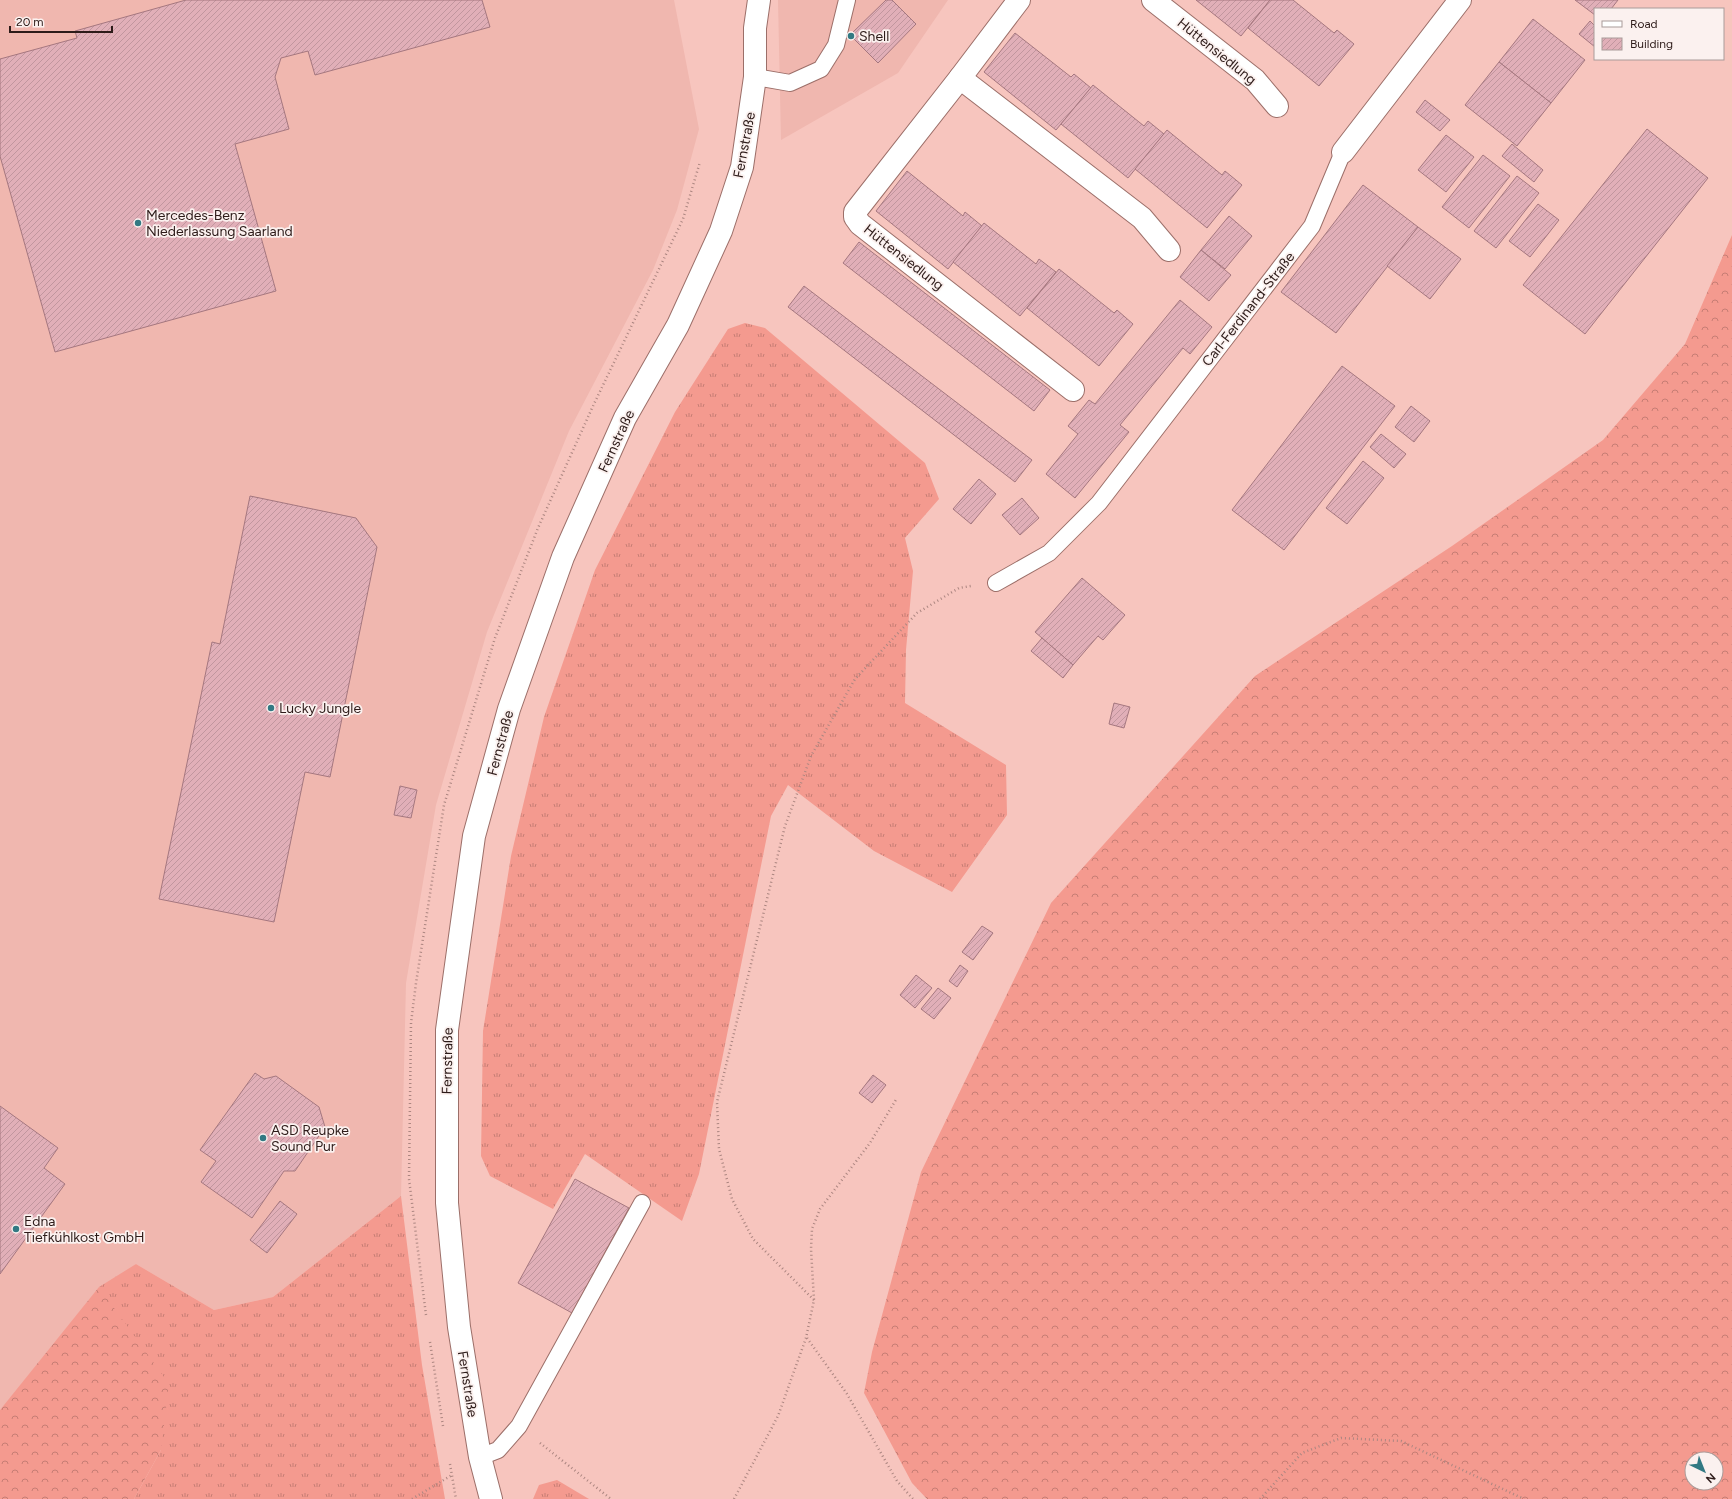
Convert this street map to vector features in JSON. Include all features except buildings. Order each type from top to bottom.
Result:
[{"type":"main road","name":"Fernstraße","points":[[748,0],[756,28]]},
{"type":"main road","name":"Fernstraße","points":[[491,1499],[480,1457],[459,1327],[447,1204],[447,1030],[474,836],[509,709],[563,556],[625,418],[678,325],[721,231],[742,167],[755,77],[756,28],[759,0]]},
{"type":"main road","name":"Hüttensiedlung","points":[[1019,0],[855,212],[855,217],[860,224],[1073,390]]},
{"type":"main road","name":"Hüttensiedlung","points":[[1153,0],[1255,80],[1277,106]]},
{"type":"main road","name":"Carl-Ferdinand-Straße","points":[[1343,152],[1450,4]]},
{"type":"main road","points":[[960,78],[1142,218],[1169,250]]},
{"type":"lane","points":[[755,77],[790,83],[821,69],[836,45],[847,0]]},
{"type":"lane","name":"Carl-Ferdinand-Straße","points":[[996,583],[1049,553],[1099,503],[1312,226],[1343,152]]},
{"type":"lane","points":[[480,1457],[498,1450],[519,1426],[642,1203]]},
{"type":"path","points":[[814,1300],[753,1239],[732,1199],[719,1149],[717,1102],[785,826],[811,756],[855,679],[917,613],[959,588],[996,583]]},
{"type":"path","points":[[734,1499],[778,1416],[806,1338],[814,1300],[811,1249],[812,1229],[820,1209],[870,1143],[897,1098]]},
{"type":"path","points":[[806,1338],[847,1394],[897,1481],[913,1499]]},
{"type":"path","points":[[519,1426],[611,1499]]},
{"type":"path","points":[[1260,1499],[1302,1453],[1341,1438],[1400,1441],[1524,1499]]},
{"type":"path","points":[[412,1499],[480,1457]]},
{"type":"shaded area","points":[[0,0],[674,0],[699,129],[677,210],[653,270],[569,431],[487,632],[436,805],[406,983],[401,1196],[273,1297],[214,1310],[136,1264],[0,1410]]},
{"type":"shaded area","name":"Shell","points":[[778,0],[948,0],[898,73],[781,140]]},
{"type":"green space","points":[[1732,235],[1732,1499],[927,1499],[912,1483],[864,1393],[872,1352],[921,1172],[1051,903],[1255,676],[1452,546],[1603,440],[1685,344]]},
{"type":"green space","points":[[745,323],[765,328],[925,463],[939,499],[905,538],[913,571],[906,650],[905,703],[1006,765],[1007,815],[952,892],[874,851],[788,785],[771,816],[699,1174],[682,1221],[585,1154],[553,1209],[490,1176],[481,1156],[483,1031],[511,856],[544,717],[595,570],[675,412],[728,329]]},
{"type":"green space","points":[[401,1196],[422,1365],[445,1499],[134,1499],[161,1450],[99,1287],[136,1264],[214,1310],[273,1297]]},
{"type":"green space","points":[[99,1287],[169,1384],[161,1450],[134,1499],[0,1499],[0,1410]]},
{"type":"green space","points":[[557,1480],[589,1499],[533,1499],[539,1485]]},
{"type":"place","name":"Shell","points":[[851,36]]},
{"type":"place","name":"Mercedes-Benz Niederlassung Saarland","points":[[138,223]]},
{"type":"place","name":"Lucky Jungle","points":[[271,708]]},
{"type":"place","name":"ASD Reupke Sound Pur","points":[[263,1138]]},
{"type":"place","name":"Edna Tiefkühlkost GmbH","points":[[16,1229]]}]
